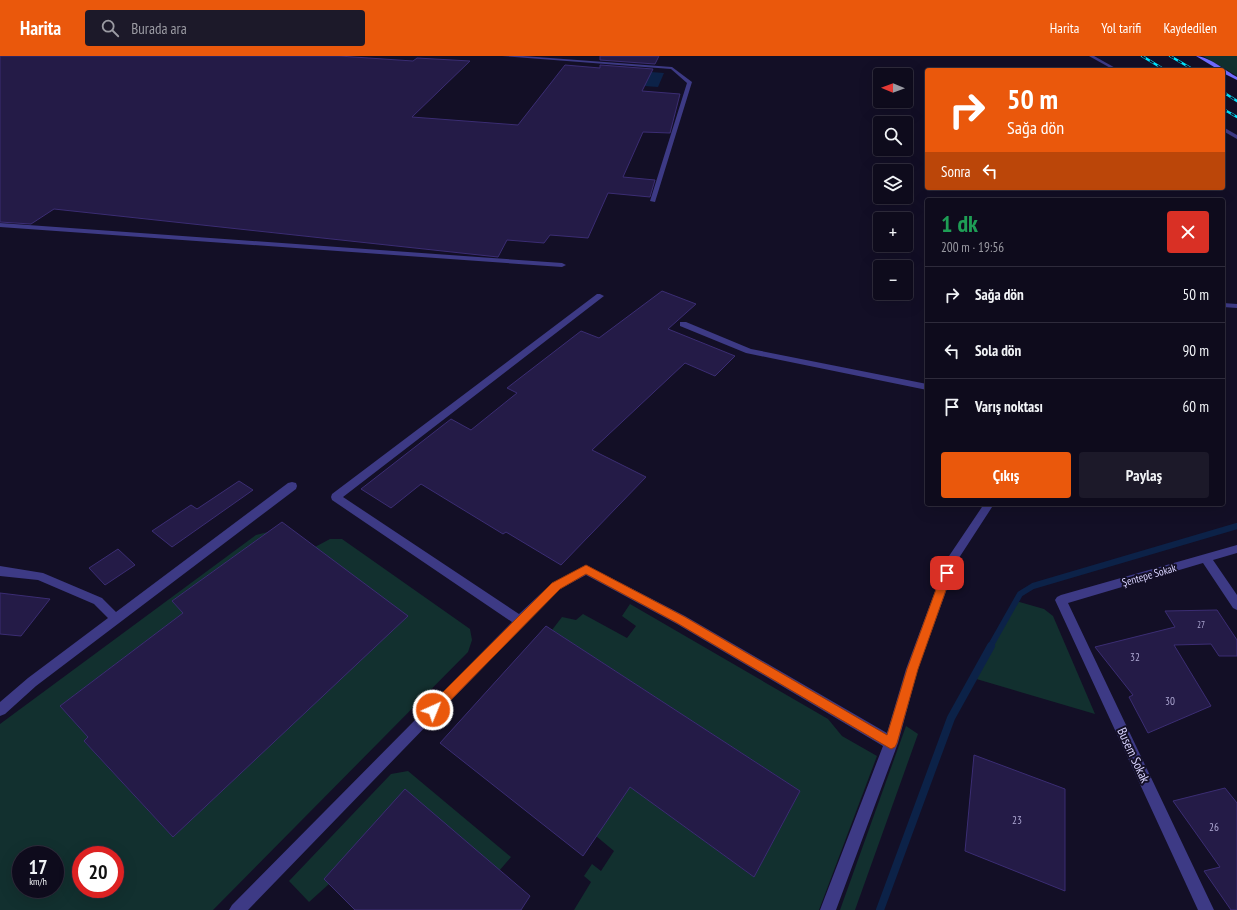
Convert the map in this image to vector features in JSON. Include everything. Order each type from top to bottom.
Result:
[{"type":"street","points":[[504,56],[672,68],[690,83],[653,201]]},
{"type":"street","points":[[1091,56],[1112,68]]},
{"type":"street","points":[[1198,56],[1219,68]]},
{"type":"street","points":[[1225,72],[1237,79]]},
{"type":"street","points":[[1225,130],[1237,137]]},
{"type":"street","points":[[0,225],[562,266]]},
{"type":"street","points":[[520,621],[336,497],[600,296]]},
{"type":"street","points":[[1225,305],[1237,306]]},
{"type":"street","points":[[684,324],[749,351],[925,387]]},
{"type":"street","points":[[0,710],[32,682],[292,486]]},
{"type":"street","points":[[828,910],[891,743],[912,669],[952,559],[988,506]]},
{"type":"street","name":"Şentepe Sokak","points":[[1061,600],[1237,549]]},
{"type":"street","points":[[1206,558],[1237,605]]},
{"type":"street","points":[[237,910],[520,621],[556,586],[586,570],[681,620],[891,743]]},
{"type":"street","points":[[0,571],[39,576],[98,601],[116,619]]},
{"type":"street","name":"Busem Sokak","points":[[1061,600],[1206,910]]},
{"type":"green space","points":[[1203,56],[1237,56],[1237,76]]},
{"type":"green space","points":[[268,532],[172,601],[183,613],[60,706],[79,727],[210,637],[84,741],[173,837],[407,616],[315,547],[330,539],[342,539],[470,629],[472,640],[468,652],[213,910],[0,910],[0,724],[256,535]]},
{"type":"green space","points":[[1016,601],[1044,609],[1053,616],[1095,714],[973,678]]},
{"type":"green space","points":[[630,604],[828,719],[842,736],[877,756],[819,910],[574,910],[591,882],[584,876],[592,864],[601,871],[614,851],[596,836],[630,787],[754,877],[800,791],[552,630],[562,617],[576,620],[583,614],[627,638],[636,626],[622,616]]},
{"type":"green space","points":[[906,726],[918,734],[855,910],[840,910]]},
{"type":"green space","points":[[408,771],[511,857],[499,871],[324,879],[329,884],[309,902],[289,881],[391,774]]},
{"type":"water","points":[[612,69],[664,73],[658,87],[604,83]]},
{"type":"building","points":[[0,56],[339,56],[413,61],[417,58],[470,61],[412,117],[518,125],[565,65],[600,68],[600,65],[653,69],[642,91],[680,94],[670,133],[643,132],[623,177],[655,180],[650,197],[608,193],[588,238],[550,235],[544,243],[507,240],[498,257],[54,209],[31,224],[0,222]]},
{"type":"building","points":[[600,56],[659,56],[655,64],[600,60]]},
{"type":"building","points":[[662,291],[696,304],[668,329],[735,356],[715,376],[685,363],[592,450],[646,477],[561,565],[506,532],[503,534],[421,484],[391,508],[361,489],[451,419],[471,430],[517,393],[507,388],[581,331],[599,338]]},
{"type":"building","points":[[239,481],[253,490],[172,547],[152,531],[191,505],[197,509]]},
{"type":"building","points":[[282,522],[408,616],[173,837],[84,741],[88,737],[60,706],[183,613],[172,601]]},
{"type":"building","points":[[118,549],[135,565],[105,585],[89,568]]},
{"type":"building","points":[[0,593],[50,599],[21,636],[0,634]]},
{"type":"building","points":[[1217,610],[1237,640],[1237,656],[1219,656],[1211,644],[1174,645],[1211,706],[1148,733],[1129,697],[1133,695],[1095,647],[1175,627],[1165,611]]},
{"type":"building","points":[[546,626],[800,791],[754,877],[630,787],[583,856],[440,743]]},
{"type":"building","points":[[974,755],[1065,789],[1065,891],[965,851]]},
{"type":"building","points":[[1225,788],[1237,803],[1237,910],[1231,910],[1204,871],[1220,867],[1173,801]]},
{"type":"building","points":[[405,789],[530,896],[521,910],[355,910],[324,879]]},
{"type":"waterway","points":[[990,647],[1020,594],[1033,586],[1237,526]]},
{"type":"waterway","points":[[880,910],[951,718],[991,646]]},
{"type":"railway","points":[[1142,56],[1162,68]]},
{"type":"railway","points":[[1170,56],[1191,68]]},
{"type":"railway","points":[[1225,93],[1237,101]]},
{"type":"railway","points":[[1225,110],[1237,117]]},
{"type":"route","points":[[433,710],[556,586],[586,570],[681,620],[891,743],[912,669],[947,573]]}]
